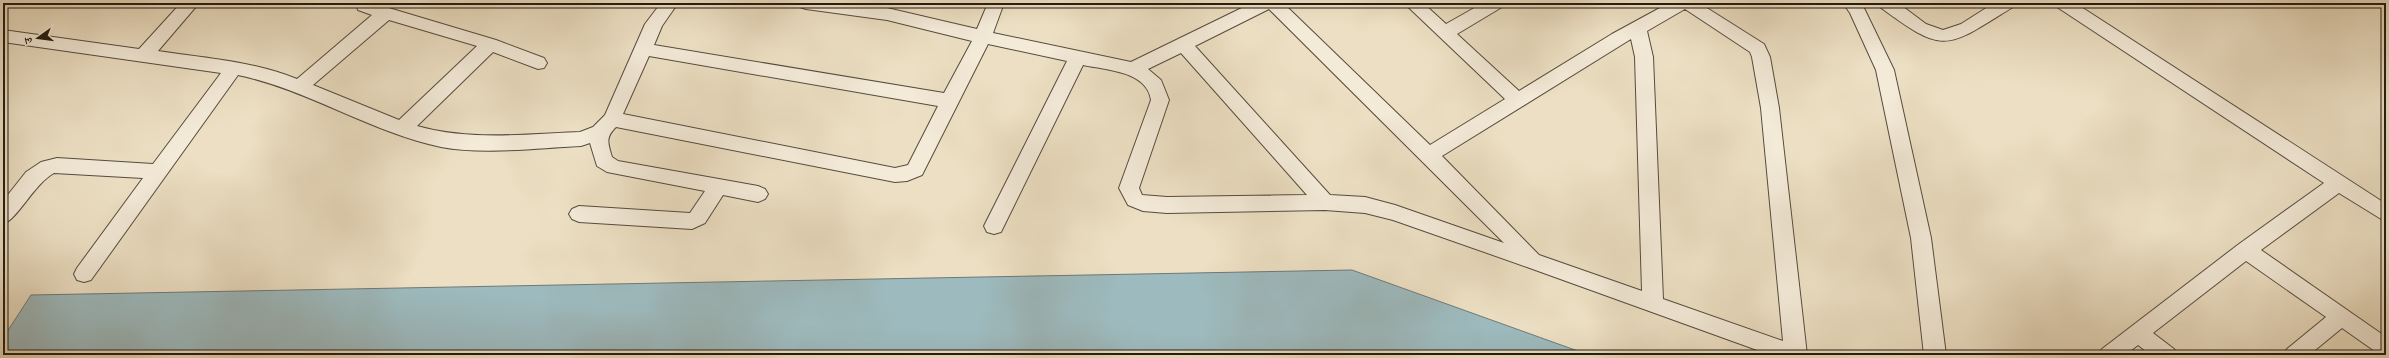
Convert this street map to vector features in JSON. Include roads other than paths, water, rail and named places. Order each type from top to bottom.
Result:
[{"type":"street","points":[[143,56],[191,3]]},
{"type":"street","points":[[364,3],[364,6],[368,8],[490,44],[538,63]]},
{"type":"street","points":[[670,3],[654,24],[599,142],[604,161],[614,166],[758,194]]},
{"type":"street","points":[[806,3],[857,6],[983,37],[1133,69],[1151,80],[1159,90],[1160,100],[1129,188],[1135,200],[1143,203],[1167,205],[1325,202],[1364,205],[1395,213],[1534,261],[1796,355],[1770,108],[1762,57],[1758,48],[1681,3],[1638,29],[1618,38],[1429,155]]},
{"type":"street","points":[[3,36],[234,68],[273,76],[402,129],[442,140],[475,143],[581,139],[606,126],[895,175],[907,174],[915,170],[983,37],[996,3]]},
{"type":"street","points":[[1133,69],[1266,3]]},
{"type":"street","points":[[1273,3],[1429,155],[1534,261]]},
{"type":"street","points":[[1412,3],[1518,100]]},
{"type":"street","points":[[1850,3],[1857,10],[1885,70],[1921,238],[1935,355]]},
{"type":"street","points":[[1886,3],[1919,26],[1943,36],[1964,29],[2007,3]]},
{"type":"street","points":[[2063,3],[2386,214]]},
{"type":"street","points":[[1445,33],[1489,5]]},
{"type":"street","points":[[299,86],[386,13]]},
{"type":"street","points":[[1638,29],[1644,57],[1653,304]]},
{"type":"street","points":[[402,129],[490,44]]},
{"type":"street","points":[[1183,44],[1325,202]]},
{"type":"street","points":[[643,49],[950,101]]},
{"type":"street","points":[[994,226],[1077,58]]},
{"type":"street","points":[[84,274],[234,68]]},
{"type":"street","points":[[3,216],[36,173],[46,167],[57,165],[157,172]]},
{"type":"street","points":[[2109,355],[2246,250],[2339,183]]},
{"type":"street","points":[[579,214],[685,222],[692,221],[698,218],[718,186]]},
{"type":"street","points":[[2246,250],[2386,348]]},
{"type":"street","points":[[2294,355],[2341,317]]},
{"type":"street","points":[[2138,333],[2167,355]]},
{"type":"water","points":[[1352,270],[1589,355],[3,355],[3,338],[31,295]]}]
